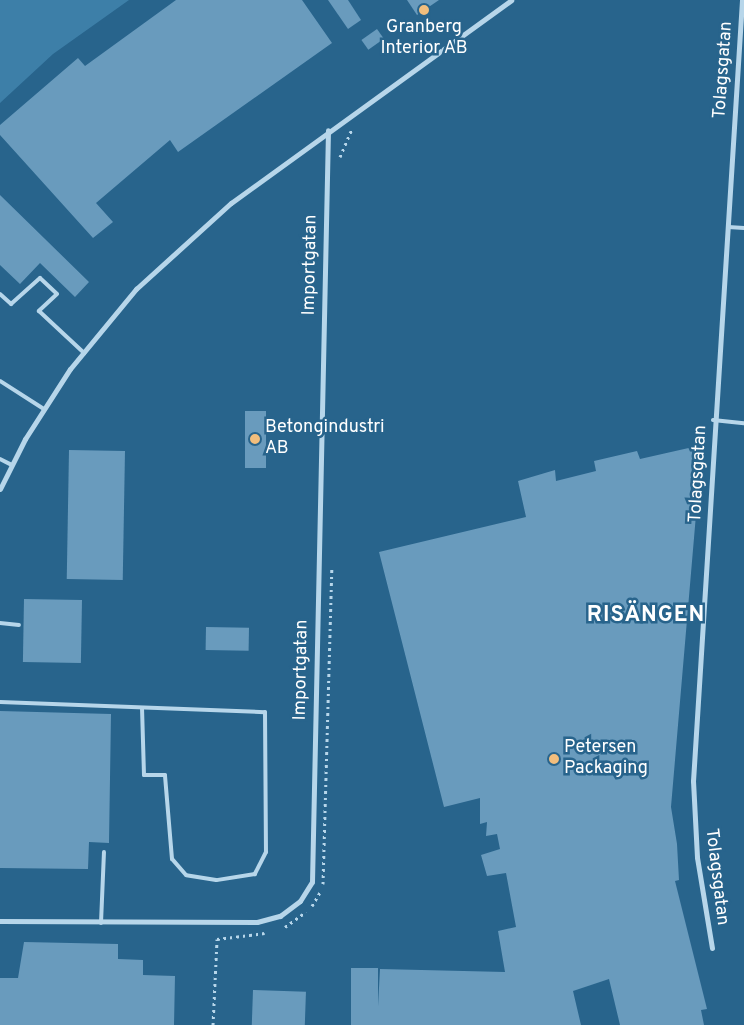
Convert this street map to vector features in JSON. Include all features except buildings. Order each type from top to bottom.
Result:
[{"type":"street","points":[[0,489],[2,481],[44,409],[84,353],[144,283],[231,203],[328,130],[511,0]]},
{"type":"street","name":"Tolagsgatan","points":[[712,948],[697,856],[693,782],[714,420],[742,0]]},
{"type":"street","name":"Importgatan","points":[[0,921],[101,923],[257,922],[280,916],[300,901],[312,882],[328,130]]},
{"type":"lane","points":[[728,227],[744,228]]},
{"type":"lane","points":[[0,294],[11,304],[40,278],[57,294],[39,311],[84,353]]},
{"type":"lane","points":[[0,381],[44,409]]},
{"type":"lane","points":[[714,420],[744,422]]},
{"type":"lane","points":[[0,459],[12,465]]},
{"type":"lane","points":[[0,622],[19,625]]},
{"type":"lane","points":[[0,702],[265,712],[266,852],[255,874],[216,880],[186,875],[172,859],[165,775],[144,775],[142,708]]},
{"type":"lane","points":[[101,923],[104,852]]},
{"type":"path","points":[[340,162],[356,123]]},
{"type":"path","points":[[213,1025],[217,939],[246,939],[294,924],[317,900],[327,875],[332,562]]},
{"type":"shaded area","points":[[0,0],[129,0],[53,54],[0,103]]},
{"type":"place","name":"Granberg Interior AB","points":[[424,10]]},
{"type":"place","name":"Betongindustri AB","points":[[255,439]]},
{"type":"place","name":"Petersen Packaging","points":[[554,759]]},
{"type":"district","name":"RISÄNGEN","points":[[646,616]]}]
